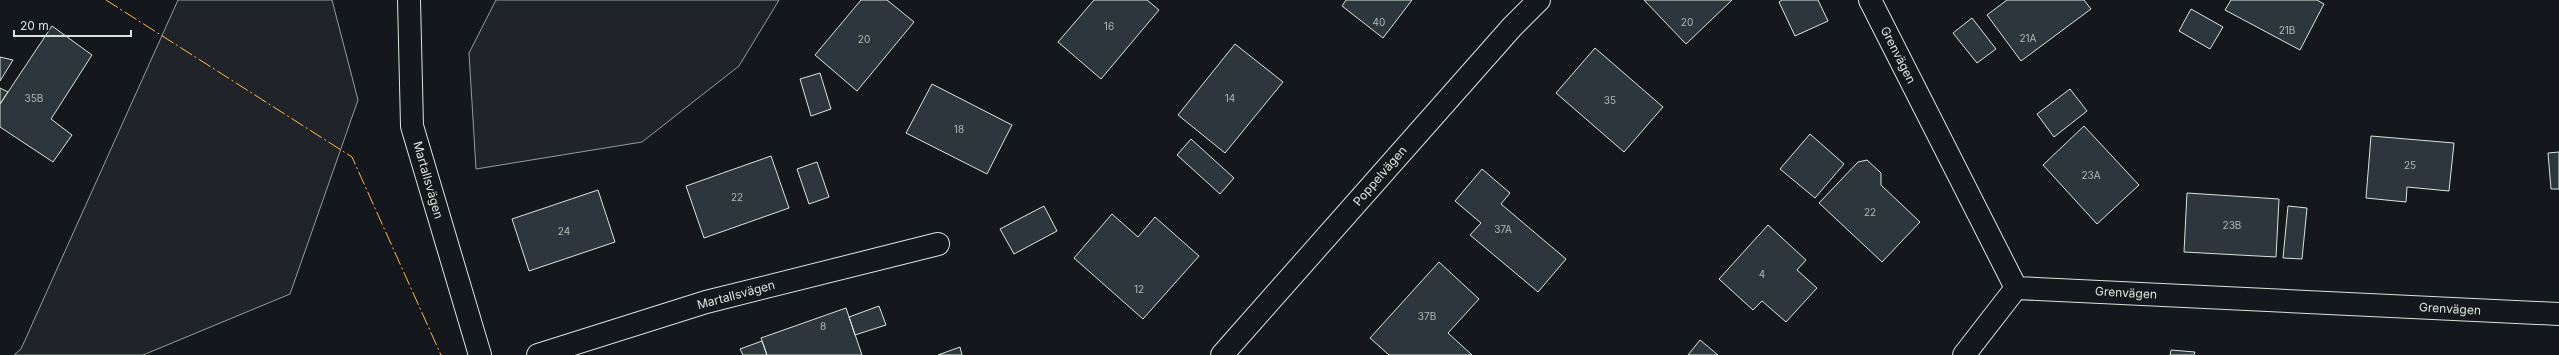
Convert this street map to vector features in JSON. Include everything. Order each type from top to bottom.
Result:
[{"type":"street","name":"Martallsvägen","points":[[409,0],[412,126],[480,355]]},
{"type":"street","name":"Poppelvägen","points":[[1222,355],[1512,27],[1539,0]]},
{"type":"street","name":"Grenvägen","points":[[1870,0],[2016,288],[2559,314]]},
{"type":"street","name":"Martallsvägen","points":[[538,355],[706,302],[938,244]]},
{"type":"street","points":[[1964,355],[2016,288]]},
{"type":"shaded area","points":[[178,0],[332,0],[358,100],[290,294],[143,355],[14,355],[21,349]]},
{"type":"shaded area","points":[[496,0],[779,0],[739,66],[642,142],[476,169],[469,53]]},
{"type":"building","points":[[861,0],[887,0],[914,22],[857,91],[815,55]]},
{"type":"building","points":[[1094,0],[1147,0],[1159,10],[1101,79],[1058,42]]},
{"type":"building","points":[[1346,0],[1412,0],[1383,38],[1342,6]]},
{"type":"building","points":[[1644,0],[1732,0],[1686,44]]},
{"type":"building","points":[[1782,0],[1818,0],[1828,21],[1795,36],[1779,2]]},
{"type":"building","points":[[2007,0],[2084,0],[2091,9],[2021,61],[1987,15]]},
{"type":"building","points":[[2231,0],[2317,0],[2324,4],[2300,50],[2225,10]]},
{"type":"building","points":[[2191,9],[2223,27],[2210,49],[2179,31]]},
{"type":"building","points":[[1972,18],[1996,49],[1977,63],[1953,33]]},
{"type":"building","points":[[52,26],[92,55],[51,119],[72,135],[53,162],[0,127],[0,104]]},
{"type":"building","points":[[1235,44],[1283,82],[1225,153],[1178,115]]},
{"type":"building","points":[[1595,48],[1663,107],[1624,152],[1556,93]]},
{"type":"building","points":[[0,57],[13,60],[0,81]]},
{"type":"building","points":[[820,73],[831,109],[811,116],[800,79]]},
{"type":"building","points":[[932,84],[1012,125],[987,174],[906,133]]},
{"type":"building","points":[[0,88],[8,92],[0,104]]},
{"type":"building","points":[[2070,89],[2087,111],[2054,137],[2037,114]]},
{"type":"building","points":[[2084,126],[2139,185],[2097,224],[2043,165]]},
{"type":"building","points":[[1810,134],[1844,164],[1815,198],[1780,169]]},
{"type":"building","points":[[2371,136],[2454,143],[2449,191],[2407,187],[2406,202],[2366,198]]},
{"type":"building","points":[[1191,139],[1234,178],[1220,194],[1177,155]]},
{"type":"building","points":[[2559,152],[2559,189],[2551,189],[2548,153]]},
{"type":"building","points":[[771,156],[789,208],[704,238],[686,186]]},
{"type":"building","points":[[1867,160],[1881,173],[1881,185],[1920,222],[1882,262],[1819,203],[1858,162]]},
{"type":"building","points":[[817,162],[829,197],[809,204],[797,169]]},
{"type":"building","points":[[1482,169],[1510,193],[1501,204],[1566,259],[1538,292],[1470,235],[1481,223],[1455,201]]},
{"type":"building","points":[[598,190],[615,242],[529,271],[512,219]]},
{"type":"building","points":[[2187,193],[2279,199],[2276,257],[2184,252]]},
{"type":"building","points":[[1044,206],[1057,231],[1014,254],[1000,229]]},
{"type":"building","points":[[2288,206],[2307,208],[2302,259],[2283,258]]},
{"type":"building","points":[[1112,214],[1138,237],[1155,217],[1199,256],[1143,319],[1074,258]]},
{"type":"building","points":[[1768,225],[1806,260],[1797,270],[1817,288],[1786,322],[1762,301],[1753,310],[1719,279]]},
{"type":"building","points":[[1439,262],[1479,299],[1448,333],[1472,355],[1389,355],[1370,338]]},
{"type":"building","points":[[879,306],[886,325],[855,335],[849,317]]},
{"type":"building","points":[[846,308],[862,355],[767,355],[761,338]]},
{"type":"building","points":[[1700,340],[1718,355],[1688,355]]},
{"type":"building","points":[[762,341],[767,355],[743,355],[740,349]]},
{"type":"building","points":[[960,347],[962,355],[938,355]]},
{"type":"building","points":[[2171,350],[2195,352],[2194,355],[2170,355]]},
{"type":"power","points":[[106,0],[352,157],[441,355]]}]
